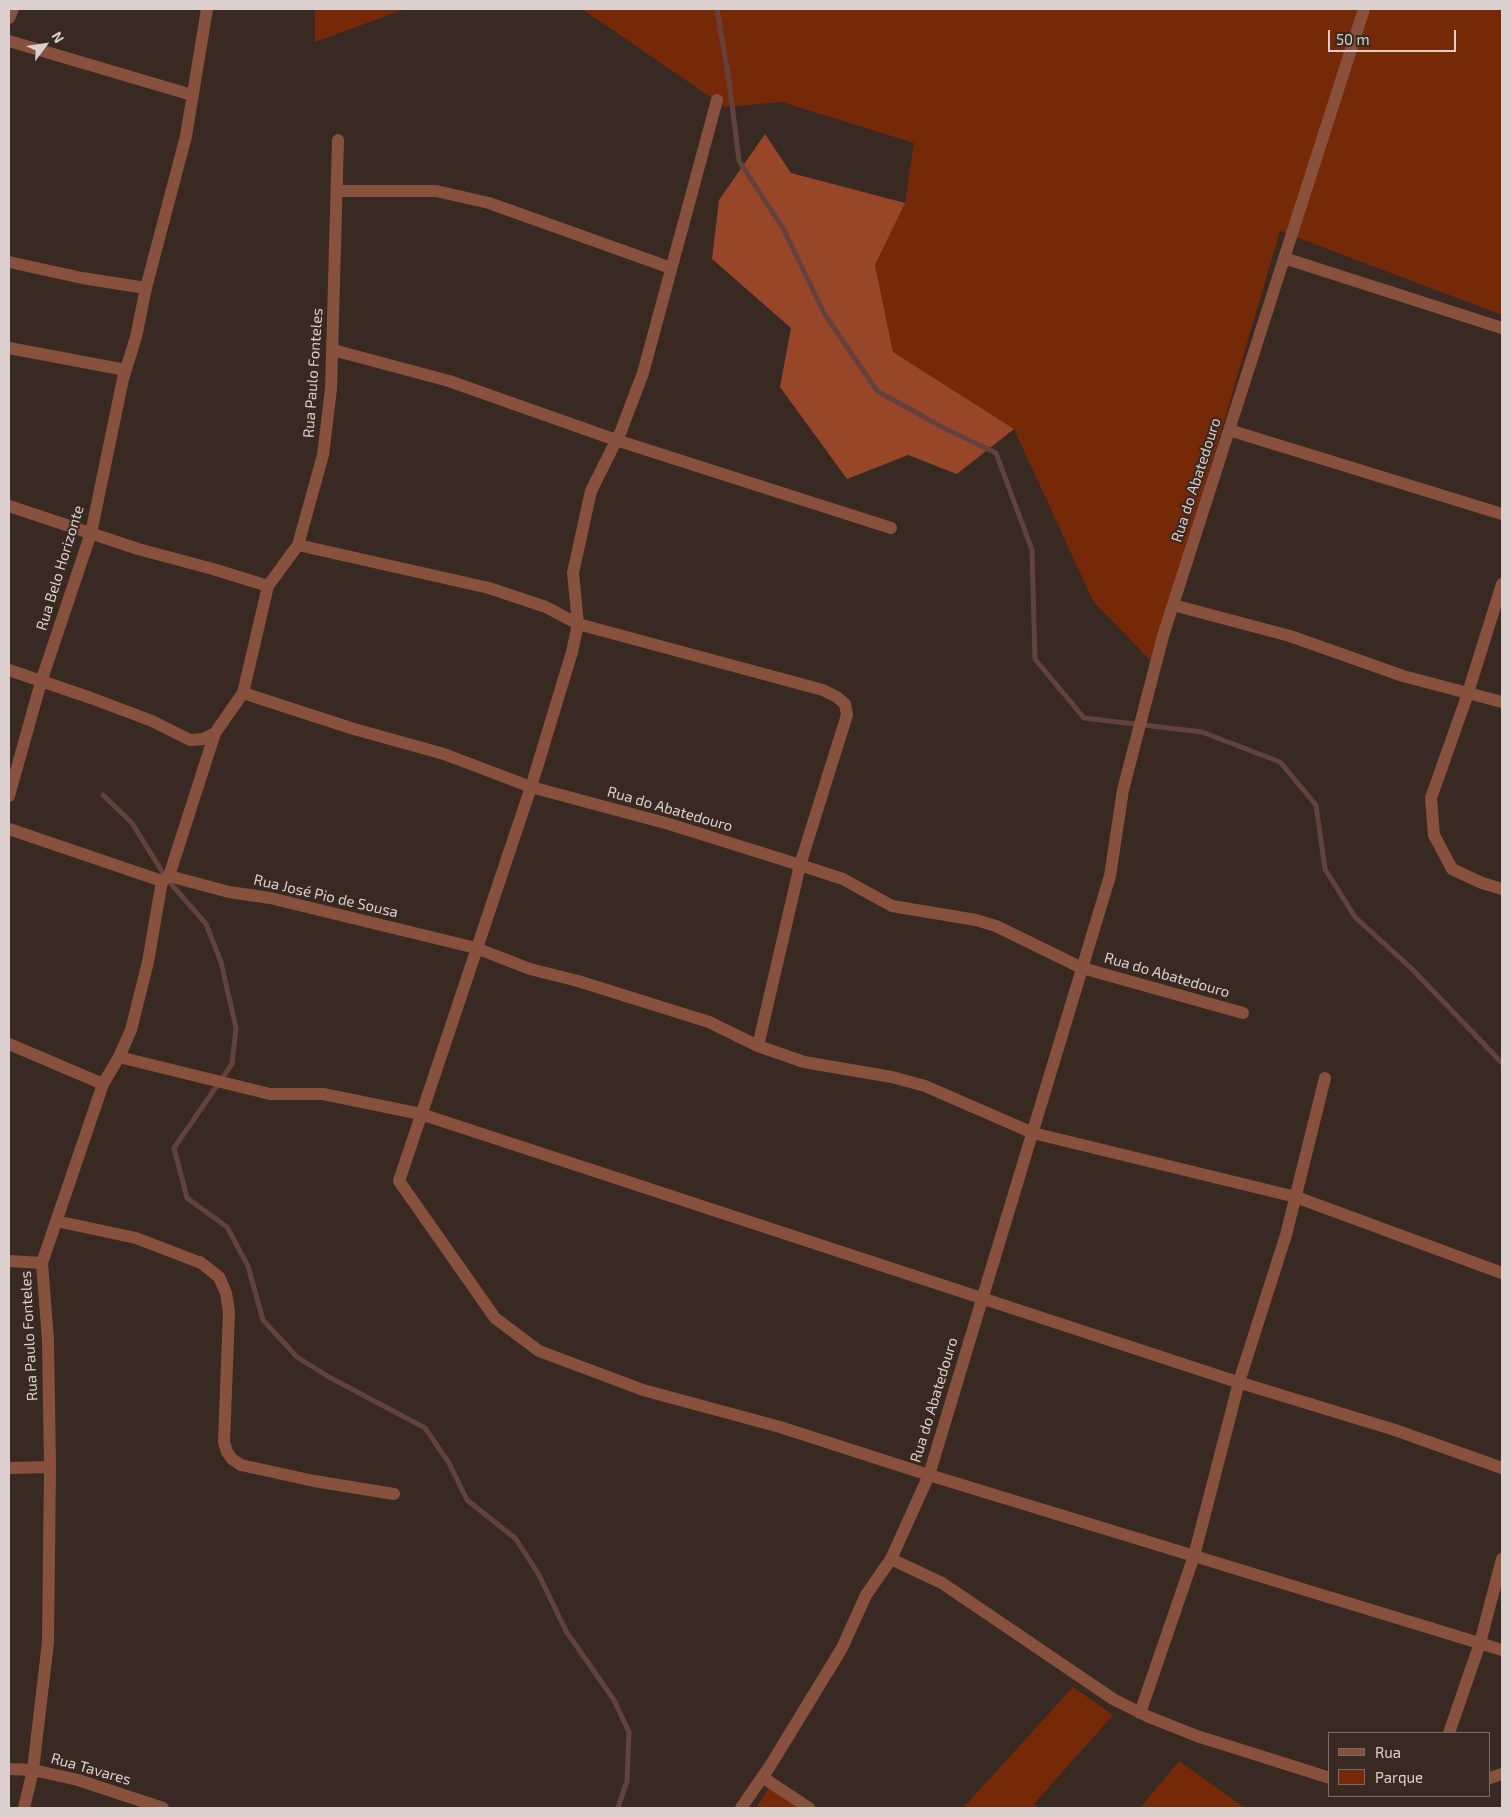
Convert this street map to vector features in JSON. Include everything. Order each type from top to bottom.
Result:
[{"type":"street","points":[[9,18],[13,9]]},
{"type":"street","name":"Rua Belo Horizonte","points":[[9,796],[41,682],[91,533],[126,370],[186,136],[207,9]]},
{"type":"street","name":"Rua do Abatedouro","points":[[740,1808],[762,1777],[842,1648],[866,1595],[891,1559],[929,1475],[1110,876],[1124,790],[1173,605],[1364,9]]},
{"type":"street","points":[[9,41],[192,94]]},
{"type":"street","points":[[717,100],[643,373],[616,440],[590,491],[573,573],[578,624],[531,787],[398,1181],[495,1318],[539,1351],[643,1390],[780,1427],[929,1475],[1502,1650]]},
{"type":"street","name":"Rua Paulo Fonteles","points":[[24,1808],[33,1770],[48,1642],[50,1468],[48,1340],[42,1263],[103,1084],[119,1057],[131,1030],[166,879],[215,732],[243,693],[268,586],[298,545],[323,455],[332,389],[338,140]]},
{"type":"street","points":[[337,191],[436,191],[489,203],[671,268]]},
{"type":"street","points":[[1284,258],[1502,328]]},
{"type":"street","points":[[9,262],[82,278],[146,288]]},
{"type":"street","points":[[9,348],[126,370]]},
{"type":"street","points":[[333,350],[449,381],[616,440],[891,528]]},
{"type":"street","points":[[1229,430],[1502,514]]},
{"type":"street","points":[[9,506],[138,549],[268,586]]},
{"type":"street","points":[[298,545],[489,588],[546,607],[578,624],[823,690],[837,697],[845,704],[847,715],[800,865],[758,1046]]},
{"type":"street","points":[[1502,584],[1468,694],[1431,798],[1434,835],[1452,869],[1482,884],[1502,889]]},
{"type":"street","points":[[1173,605],[1290,636],[1403,676],[1502,702]]},
{"type":"street","points":[[9,670],[143,718],[190,740],[203,739],[215,732]]},
{"type":"street","name":"Rua do Abatedouro","points":[[243,693],[354,729],[444,754],[531,787],[669,824],[843,879],[892,906],[976,920],[996,926],[1082,968],[1243,1013]]},
{"type":"street","name":"Rua José Pio de Sousa","points":[[9,829],[166,879],[270,898],[476,948],[530,969],[578,981],[709,1022],[758,1046],[804,1062],[892,1076],[925,1086],[1033,1133],[1296,1197],[1502,1273]]},
{"type":"street","points":[[9,1044],[103,1084]]},
{"type":"street","points":[[119,1057],[270,1094],[322,1094],[421,1114],[1239,1382],[1395,1430],[1502,1468]]},
{"type":"street","points":[[1140,1712],[1194,1556],[1239,1382],[1286,1235],[1325,1078]]},
{"type":"street","points":[[56,1221],[136,1238],[201,1262],[218,1277],[226,1293],[229,1312],[224,1442],[227,1452],[232,1459],[241,1464],[314,1481],[394,1494]]},
{"type":"street","points":[[9,1261],[42,1263]]},
{"type":"street","points":[[9,1468],[50,1468]]},
{"type":"street","points":[[891,1559],[942,1584],[1113,1699],[1206,1740],[1328,1777]]},
{"type":"street","points":[[1449,1732],[1480,1644],[1502,1559]]},
{"type":"street","name":"Rua Tavares","points":[[9,1769],[33,1770],[78,1780],[163,1808]]},
{"type":"street","points":[[762,1777],[809,1808]]},
{"type":"green space","points":[[315,9],[405,9],[315,42]]},
{"type":"green space","points":[[582,9],[1502,9],[1502,315],[1280,231],[1153,663],[1093,601],[1014,429],[893,352],[875,265],[905,203],[914,143],[782,102],[725,107]]},
{"type":"green space","points":[[1073,1687],[1113,1715],[1034,1804],[1038,1808],[963,1808]]},
{"type":"green space","points":[[1179,1761],[1245,1808],[1140,1808]]},
{"type":"green space","points":[[769,1788],[798,1808],[756,1808]]},
{"type":"shaded area","points":[[765,134],[791,173],[905,203],[875,265],[893,352],[1014,429],[957,474],[908,455],[847,479],[780,387],[791,328],[712,259],[719,200]]},
{"type":"waterway","points":[[717,9],[729,80],[739,161],[783,228],[824,313],[877,391],[942,427],[996,453],[1032,550],[1035,659],[1084,718],[1202,732],[1280,762],[1316,805],[1325,869],[1355,917],[1412,969],[1502,1063]]},
{"type":"waterway","points":[[103,795],[132,823],[166,878],[206,924],[221,962],[236,1028],[232,1064],[174,1148],[187,1198],[227,1227],[248,1266],[263,1320],[297,1357],[329,1377],[425,1428],[449,1463],[467,1500],[516,1539],[539,1575],[566,1631],[614,1700],[629,1732],[627,1781],[618,1808]]}]
